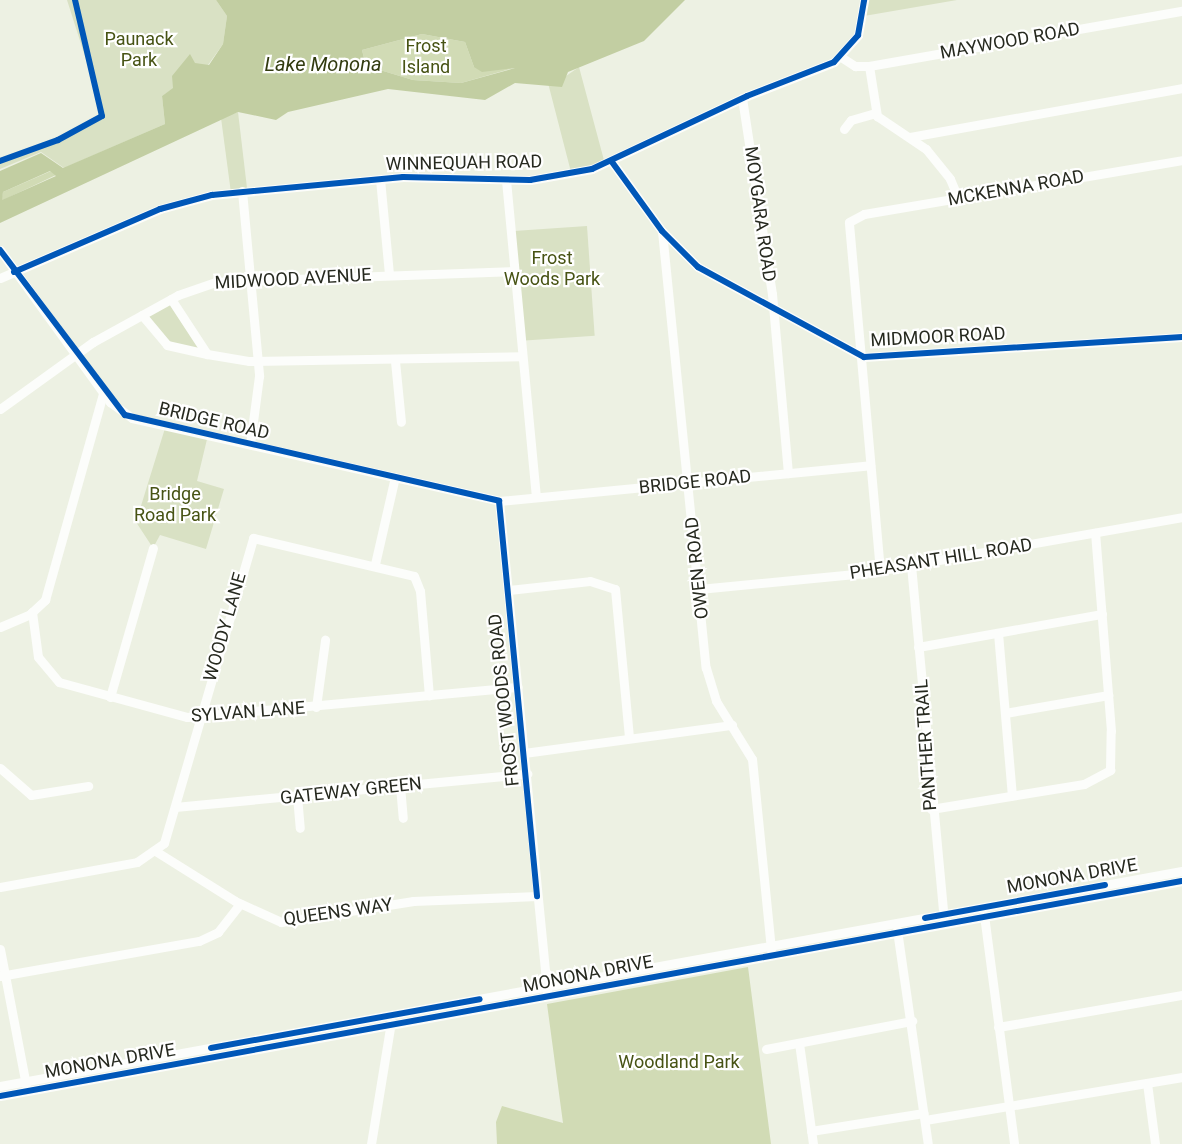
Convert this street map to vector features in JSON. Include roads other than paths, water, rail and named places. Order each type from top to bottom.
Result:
[{"type":"street","name":"WINNEQUAH ROAD","points":[[0,278],[160,209],[242,191],[380,179],[506,180],[566,176],[612,162],[742,98],[823,69],[841,57],[858,35],[864,0]]},
{"type":"street","name":"MAYWOOD ROAD","points":[[841,57],[855,66],[869,66],[1182,11]]},
{"type":"street","points":[[869,66],[875,113],[910,137],[945,171],[958,198]]},
{"type":"street","points":[[910,137],[1182,88]]},
{"type":"street","name":"MOYGARA ROAD","points":[[742,98],[773,307],[788,473]]},
{"type":"street","points":[[844,129],[849,121],[875,113]]},
{"type":"street","name":"MCKENNA ROAD","points":[[860,355],[851,220],[958,198],[1182,160]]},
{"type":"street","name":"OWEN ROAD","points":[[612,162],[662,231],[709,681],[752,759],[771,949]]},
{"type":"street","points":[[380,179],[389,274]]},
{"type":"street","points":[[506,180],[536,497]]},
{"type":"street","points":[[242,191],[258,363],[257,416],[250,444]]},
{"type":"street","name":"MIDMOOR ROAD","points":[[662,231],[684,256]]},
{"type":"street","name":"BRIDGE ROAD","points":[[0,250],[103,393],[132,418],[499,501],[870,465]]},
{"type":"street","name":"MIDMOOR ROAD","points":[[665,250],[684,256],[860,355],[1182,337]]},
{"type":"street","name":"MIDWOOD AVENUE","points":[[0,410],[75,354],[171,299],[215,282],[250,278],[514,272]]},
{"type":"street","points":[[171,299],[207,354]]},
{"type":"street","points":[[142,315],[167,345],[258,363],[522,356]]},
{"type":"street","points":[[860,355],[880,571]]},
{"type":"street","points":[[395,361],[401,422]]},
{"type":"street","points":[[0,627],[32,612],[45,600],[103,393]]},
{"type":"street","points":[[395,477],[375,564],[409,572],[417,580],[429,696]]},
{"type":"street","name":"FROST WOODS ROAD","points":[[499,501],[547,993]]},
{"type":"street","name":"PHEASANT HILL ROAD","points":[[699,589],[880,571],[1182,517]]},
{"type":"street","points":[[931,809],[1084,784],[1110,770],[1108,695],[1095,533]]},
{"type":"street","name":"WOODY LANE","points":[[158,852],[175,807],[251,540],[375,564]]},
{"type":"street","points":[[110,697],[153,548]]},
{"type":"street","name":"PANTHER TRAIL","points":[[911,565],[931,809],[945,924]]},
{"type":"street","points":[[509,590],[590,581],[615,589],[629,738]]},
{"type":"street","name":"SYLVAN LANE","points":[[32,612],[38,657],[46,670],[59,682],[110,697],[201,718],[518,687]]},
{"type":"street","points":[[918,646],[1102,614]]},
{"type":"street","points":[[998,633],[1012,795]]},
{"type":"street","points":[[316,707],[325,640]]},
{"type":"street","points":[[1005,713],[1108,695]]},
{"type":"street","points":[[525,753],[732,725]]},
{"type":"street","points":[[0,768],[31,795],[88,786]]},
{"type":"street","name":"GATEWAY GREEN","points":[[175,807],[527,774]]},
{"type":"street","points":[[400,786],[404,818]]},
{"type":"street","points":[[297,796],[300,828]]},
{"type":"street","points":[[0,887],[131,863],[158,852]]},
{"type":"street","name":"QUEENS WAY","points":[[158,852],[240,904],[287,923],[413,901],[537,896]]},
{"type":"street","name":"MONONA DRIVE","points":[[896,928],[943,914],[983,906],[1182,872]]},
{"type":"street","name":"MONONA DRIVE","points":[[0,1096],[391,1025],[771,949],[896,928],[984,918],[1182,881]]},
{"type":"street","points":[[2,976],[200,941],[218,932],[240,904]]},
{"type":"street","points":[[983,906],[1014,1144]]},
{"type":"street","points":[[896,928],[912,1021],[928,1144]]},
{"type":"street","points":[[0,949],[2,976],[26,1081],[26,1092]]},
{"type":"street","name":"MONONA DRIVE","points":[[0,1086],[391,1014],[547,993]]},
{"type":"street","points":[[998,1027],[1182,995]]},
{"type":"street","points":[[371,1144],[391,1014]]},
{"type":"street","points":[[766,1049],[912,1021]]},
{"type":"street","points":[[799,1043],[813,1144]]},
{"type":"street","points":[[811,1131],[1009,1106],[1182,1077]]},
{"type":"street","points":[[1147,1083],[1155,1144]]},
{"type":"water","name":"Lake Monona","points":[[216,0],[685,0],[644,41],[568,72],[562,87],[515,83],[485,100],[388,89],[288,112],[276,120],[238,112],[0,223],[0,171],[41,153],[63,168],[165,124],[162,96],[173,88],[172,76],[190,54],[195,63],[209,65],[223,44],[227,16]],"holes":[[[422,34],[465,42],[474,67],[482,72],[515,68],[461,83],[413,80],[380,70],[368,74],[362,50]],[[50,171],[56,176],[2,200],[3,192]]]},
{"type":"park label","name":"Paunack Park","points":[[139,50]]},
{"type":"park label","name":"Frost Island","points":[[426,57]]},
{"type":"park label","name":"Frost Woods Park","points":[[552,269]]},
{"type":"park label","name":"Bridge Road Park","points":[[175,505]]},
{"type":"park label","name":"Woodland Park","points":[[679,1062]]}]
